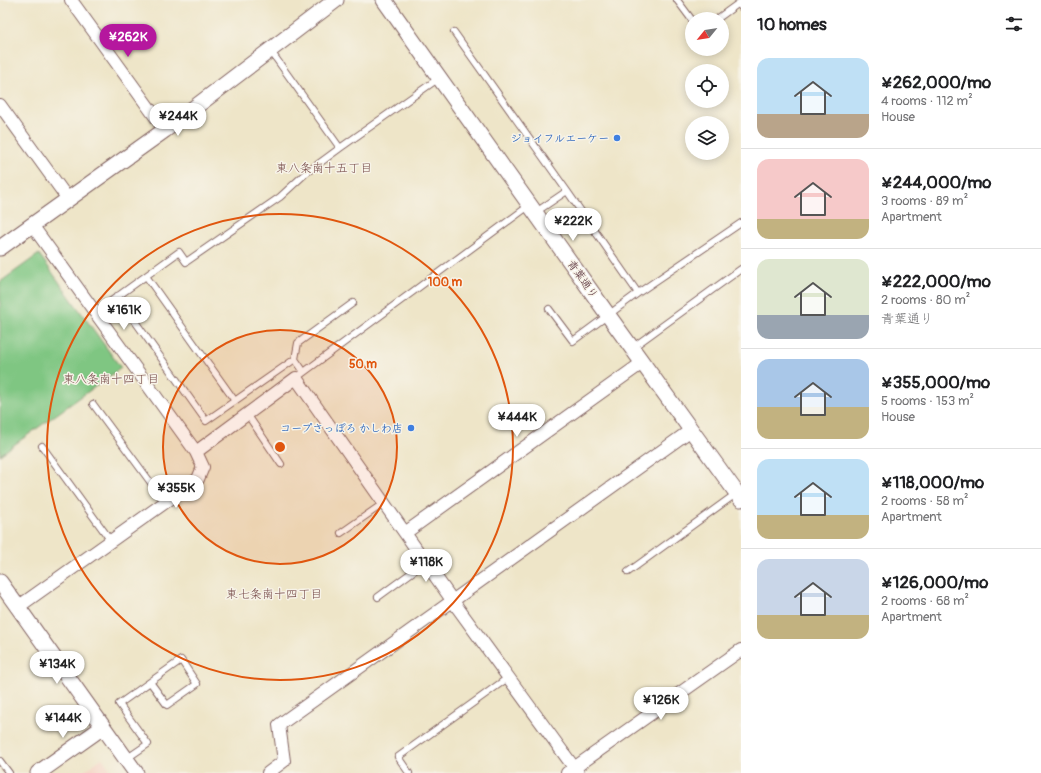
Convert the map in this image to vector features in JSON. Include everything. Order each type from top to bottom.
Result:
[{"type":"street","points":[[71,0],[164,130]]},
{"type":"street","points":[[0,248],[164,130],[336,0]]},
{"type":"street","name":"青葉通り","points":[[384,0],[739,496]]},
{"type":"street","points":[[0,105],[68,199]]},
{"type":"street","points":[[18,607],[198,479],[202,467],[196,452],[32,225]]},
{"type":"street","points":[[405,533],[642,362]]},
{"type":"street","points":[[196,452],[300,375],[384,503],[573,771],[741,650]]},
{"type":"street","points":[[275,771],[284,761],[279,725],[691,430]]},
{"type":"street","points":[[0,582],[136,773]]},
{"type":"street","points":[[38,773],[103,727]]},
{"type":"lane","points":[[677,0],[686,12]]},
{"type":"lane","points":[[727,12],[739,3],[741,7]]},
{"type":"lane","points":[[454,32],[638,293]]},
{"type":"lane","points":[[270,50],[340,148]]},
{"type":"lane","points":[[96,312],[179,252],[186,262],[280,197],[306,173],[440,78]]},
{"type":"lane","points":[[353,303],[298,343],[295,359],[300,375],[533,209],[567,191]]},
{"type":"lane","points":[[549,309],[573,341],[638,293],[741,223]]},
{"type":"lane","points":[[632,348],[741,269]]},
{"type":"lane","points":[[146,276],[235,401]]},
{"type":"lane","points":[[117,296],[206,421],[295,359]]},
{"type":"lane","points":[[93,404],[165,502]]},
{"type":"lane","points":[[247,414],[281,464]]},
{"type":"lane","points":[[42,446],[111,541]]},
{"type":"lane","points":[[628,572],[739,496]]},
{"type":"lane","points":[[341,533],[384,503]]},
{"type":"lane","points":[[378,597],[426,562]]},
{"type":"lane","points":[[126,759],[148,744],[119,704],[150,682],[181,660],[197,684],[167,705],[150,682]]},
{"type":"lane","points":[[409,773],[398,757],[508,677]]},
{"type":"lane","points":[[0,760],[9,773]]},
{"type":"shaded area","points":[[102,758],[113,773],[82,773]]},
{"type":"green space","points":[[39,254],[121,368],[0,455],[0,282]]},
{"type":"place","name":"ジョイフルエーケー","points":[[617,138]]},
{"type":"place","name":"コープさっぽろ かしわ店","points":[[411,428]]},
{"type":"district","name":"東八条南十五丁目","points":[[324,168]]},
{"type":"district","name":"東八条南十四丁目","points":[[111,379]]},
{"type":"district","name":"東七条南十四丁目","points":[[274,594]]}]
